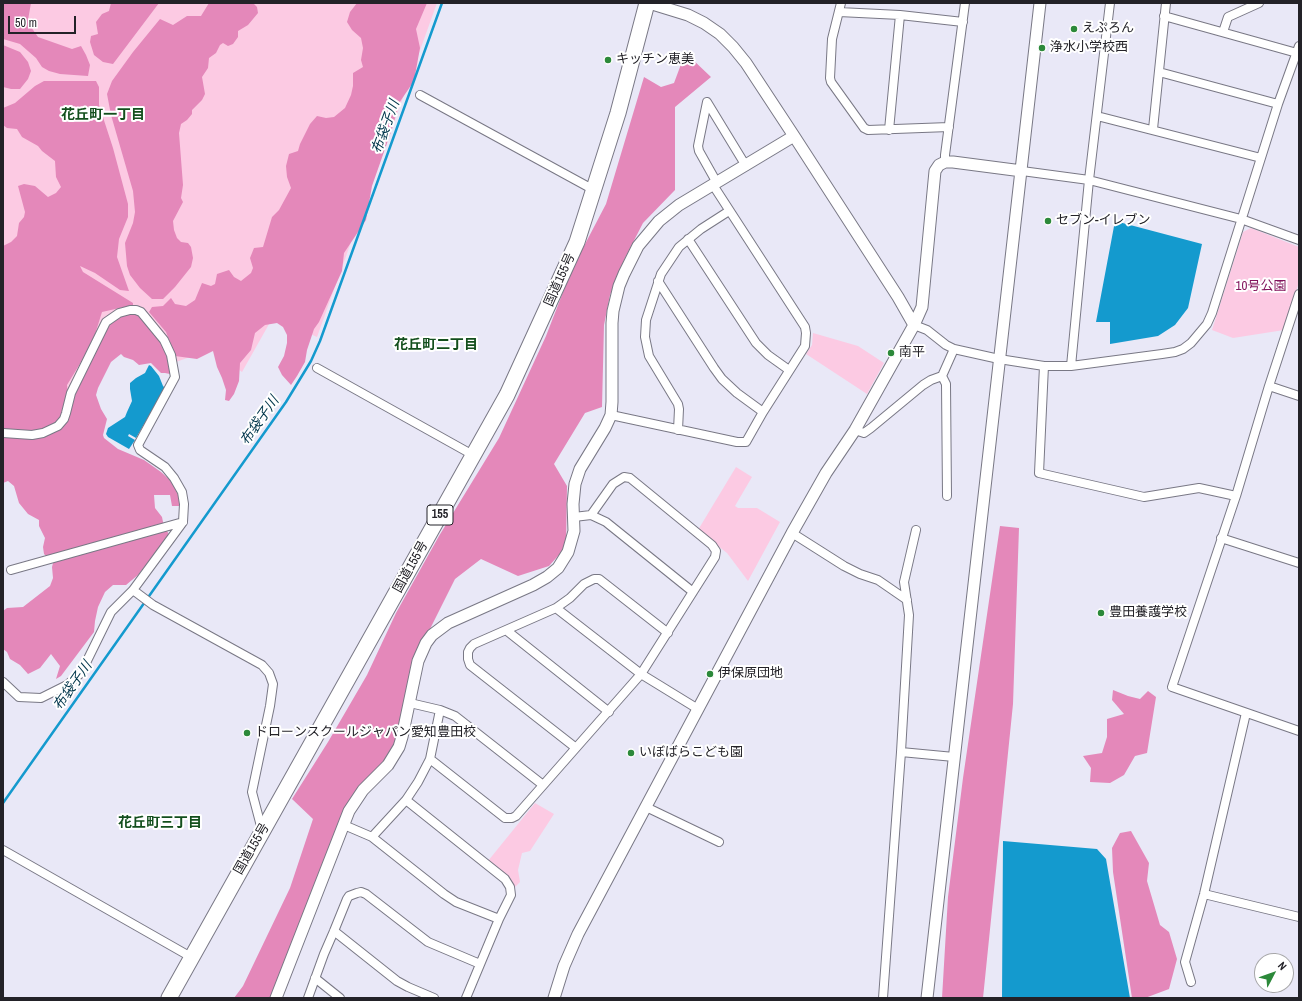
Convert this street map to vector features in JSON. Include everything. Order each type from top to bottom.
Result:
[{"type":"highway","name":"国道155号","points":[[169,998],[507,395],[577,242],[618,114],[648,3]]},
{"type":"street","points":[[648,3],[688,15],[704,23],[720,34],[746,63],[898,297],[914,325],[927,330],[946,345],[954,349],[999,360],[1044,366],[1071,366],[1176,352],[1191,343],[1204,328],[1212,313],[1278,104],[1298,50],[1164,16]]},
{"type":"street","points":[[841,3],[832,39],[830,73],[831,82],[864,128],[868,130],[889,130],[949,127]]},
{"type":"street","points":[[945,162],[965,3]]},
{"type":"street","points":[[927,998],[1040,3]]},
{"type":"street","points":[[1071,366],[1089,180],[1110,3]]},
{"type":"street","points":[[1152,129],[1166,3]]},
{"type":"street","points":[[1224,32],[1228,17],[1259,3]]},
{"type":"street","points":[[839,12],[900,14],[963,22]]},
{"type":"street","points":[[889,130],[900,14]]},
{"type":"street","points":[[1159,72],[1278,104]]},
{"type":"street","points":[[420,95],[594,190]]},
{"type":"street","points":[[611,415],[737,442],[746,442],[763,412],[805,346],[806,333],[804,327],[730,211],[699,151],[698,146],[707,102],[746,166]]},
{"type":"street","points":[[1097,116],[1261,158]]},
{"type":"street","points":[[276,998],[349,811],[363,790],[385,768],[395,754],[402,738],[418,660],[426,643],[432,635],[448,623],[533,585],[547,577],[558,568],[568,552],[574,531],[574,484],[580,469],[605,428],[611,415],[613,311],[619,286],[638,246],[659,221],[679,206],[794,136]]},
{"type":"street","points":[[554,998],[564,966],[578,934],[792,533],[826,473],[855,430],[914,325],[922,307],[935,171],[939,165],[945,162],[953,162],[1089,180],[1241,219],[1299,240]]},
{"type":"street","points":[[678,430],[678,404],[649,356],[646,343],[646,320],[661,274],[679,247],[701,229],[730,211]]},
{"type":"street","points":[[688,239],[756,343],[768,355],[789,370]]},
{"type":"street","points":[[658,281],[722,379],[737,393],[763,412]]},
{"type":"street","points":[[1299,294],[1269,386],[1236,496],[1172,687],[1299,731]]},
{"type":"street","points":[[3,433],[32,435],[44,433],[58,426],[64,419],[71,393],[106,322],[119,313],[130,310],[141,312],[164,340],[171,355],[175,377],[138,445],[140,450],[165,467],[174,478],[182,492],[184,504],[183,522],[135,592],[111,612],[80,673],[67,685],[41,698],[19,697],[3,682]]},
{"type":"street","points":[[855,430],[864,433],[923,385],[942,376],[954,349]]},
{"type":"street","points":[[1044,366],[1039,474],[1144,497],[1199,488],[1236,496]]},
{"type":"street","points":[[317,368],[473,455]]},
{"type":"street","points":[[942,376],[946,384],[947,496]]},
{"type":"street","points":[[1269,386],[1299,396]]},
{"type":"street","points":[[430,759],[505,818],[512,818],[516,816],[641,674],[715,557],[716,551],[712,545],[630,478],[624,477],[613,484],[591,515]]},
{"type":"street","points":[[574,517],[591,515],[606,522],[693,592]]},
{"type":"street","points":[[11,570],[183,522]]},
{"type":"street","points":[[883,998],[901,752],[909,615],[904,582],[916,530]]},
{"type":"street","points":[[792,533],[844,566],[860,574],[878,580],[907,600]]},
{"type":"street","points":[[1221,538],[1299,563]]},
{"type":"street","points":[[576,748],[470,665],[468,652],[474,644],[556,608],[570,598],[589,580],[594,579],[599,580],[668,633]]},
{"type":"street","points":[[135,592],[153,605],[262,665],[269,673],[273,684],[270,706],[252,792],[262,831]]},
{"type":"street","points":[[556,608],[641,674],[698,709]]},
{"type":"street","points":[[506,630],[609,712]]},
{"type":"street","points":[[410,703],[440,710],[455,716],[543,785]]},
{"type":"street","points":[[372,837],[406,800],[418,782],[430,759],[440,710]]},
{"type":"street","points":[[1191,982],[1185,962],[1204,894],[1246,713]]},
{"type":"street","points":[[901,752],[954,757]]},
{"type":"street","points":[[406,800],[505,879],[510,886],[511,895],[499,919],[466,998]]},
{"type":"street","points":[[646,807],[719,842]]},
{"type":"street","points":[[344,825],[372,837],[456,902],[499,919]]},
{"type":"street","points":[[3,850],[191,957]]},
{"type":"street","points":[[308,998],[324,954],[347,899],[352,895],[361,892],[366,894],[428,942],[480,964]]},
{"type":"street","points":[[1204,894],[1299,917]]},
{"type":"street","points":[[334,931],[397,981],[434,998]]},
{"type":"street","points":[[315,978],[340,998]]},
{"type":"green space","points":[[3,3],[437,3],[317,337],[273,317],[242,372],[212,349],[176,362],[167,339],[156,324],[140,307],[131,307],[113,314],[69,391],[3,430]]},
{"type":"green space","name":"10号公園","points":[[1251,228],[1299,247],[1299,282],[1284,330],[1233,338],[1212,330],[1243,232]]},
{"type":"green space","points":[[813,333],[858,346],[884,363],[867,394],[806,354],[812,345]]},
{"type":"green space","points":[[736,467],[752,477],[735,506],[738,508],[757,508],[780,522],[748,581],[727,553],[698,530]]},
{"type":"green space","points":[[535,803],[554,814],[530,851],[522,853],[518,870],[520,882],[515,887],[507,877],[488,861]]},
{"type":"shaded area","points":[[3,3],[31,3],[28,20],[38,37],[72,49],[81,46],[90,65],[88,76],[60,74],[49,71],[42,67],[36,58],[20,44],[3,39]]},
{"type":"shaded area","points":[[111,3],[159,3],[113,64],[103,62],[94,55],[90,42],[91,36],[98,34],[96,22],[102,14],[109,11]]},
{"type":"shaded area","points":[[209,3],[253,3],[257,7],[258,13],[248,25],[238,31],[238,37],[233,44],[228,46],[223,43],[220,45],[216,53],[209,58],[208,68],[202,77],[205,94],[202,100],[192,110],[192,114],[181,124],[179,133],[183,185],[181,198],[183,202],[173,221],[177,238],[181,242],[188,243],[191,247],[193,258],[191,267],[163,299],[152,299],[140,288],[130,275],[127,266],[125,243],[133,223],[135,212],[133,191],[111,115],[107,94],[112,81],[160,19],[173,25],[187,16],[201,16]]},
{"type":"shaded area","points":[[357,3],[427,3],[416,29],[420,48],[414,81],[399,103],[392,129],[372,186],[366,220],[344,253],[342,271],[319,322],[314,329],[307,350],[305,362],[297,376],[291,385],[282,375],[278,367],[284,356],[287,343],[287,335],[283,327],[277,323],[265,325],[255,333],[251,350],[240,363],[239,381],[234,394],[229,401],[225,400],[226,390],[217,367],[213,351],[197,359],[175,356],[166,332],[149,312],[152,307],[163,306],[171,298],[175,304],[186,306],[195,300],[202,283],[211,286],[215,284],[217,274],[229,270],[234,277],[241,281],[251,273],[253,268],[250,258],[254,248],[263,247],[272,217],[279,210],[291,188],[287,177],[286,166],[289,154],[298,151],[310,124],[317,116],[326,118],[334,117],[345,108],[351,95],[353,73],[363,67],[361,60],[363,48],[361,38],[352,30],[347,22],[350,12]]},
{"type":"shaded area","points":[[3,45],[20,52],[28,62],[31,71],[28,79],[20,89],[3,87]]},
{"type":"shaded area","points":[[691,58],[711,77],[675,107],[675,190],[643,223],[624,260],[610,295],[604,325],[602,407],[585,413],[554,464],[567,486],[566,547],[549,566],[518,576],[481,559],[455,579],[425,639],[399,734],[388,760],[352,798],[270,998],[234,998],[243,986],[290,888],[313,819],[292,799],[328,742],[367,675],[396,613],[439,536],[499,438],[546,336],[572,269],[606,204],[644,77],[661,87],[674,83],[683,59]]},
{"type":"shaded area","points":[[44,81],[96,81],[99,87],[99,105],[113,148],[128,204],[128,217],[119,239],[117,257],[129,291],[120,290],[95,273],[80,266],[83,272],[133,303],[133,305],[102,312],[92,344],[67,385],[69,404],[59,423],[36,432],[3,429],[3,246],[11,242],[17,236],[19,223],[24,217],[25,212],[18,186],[24,184],[35,186],[48,197],[56,193],[61,187],[56,177],[55,161],[38,146],[22,137],[17,129],[7,128],[3,125],[3,108],[15,103],[35,86]]},
{"type":"shaded area","points":[[134,313],[140,314],[162,342],[166,352],[170,374],[161,373],[151,363],[139,365],[121,354],[111,362],[96,395],[101,409],[107,419],[103,435],[104,438],[118,449],[144,460],[172,482],[181,506],[172,506],[170,495],[154,495],[155,508],[162,517],[169,535],[138,575],[126,585],[113,585],[105,592],[98,607],[94,632],[61,676],[56,679],[60,666],[51,654],[40,668],[28,674],[20,665],[10,659],[7,652],[3,649],[3,611],[7,608],[23,607],[50,586],[53,578],[53,563],[44,554],[43,547],[45,538],[39,526],[39,520],[28,514],[19,503],[14,486],[8,481],[3,483],[3,436],[58,429],[100,342],[111,323],[120,317]]},
{"type":"shaded area","points":[[1000,526],[1019,528],[1013,704],[983,998],[942,998],[948,897],[963,778]]},
{"type":"shaded area","points":[[1113,690],[1140,699],[1148,691],[1156,697],[1147,753],[1135,756],[1124,775],[1110,783],[1090,782],[1091,768],[1083,756],[1102,753],[1107,737],[1107,719],[1124,714],[1112,700]]},
{"type":"shaded area","points":[[1131,831],[1149,863],[1147,881],[1160,925],[1169,932],[1177,959],[1169,989],[1145,998],[1132,998],[1113,872],[1112,848],[1120,833]]},
{"type":"water","points":[[1115,221],[1202,244],[1188,308],[1175,325],[1158,336],[1110,344],[1110,322],[1096,322]]},
{"type":"water","points":[[149,365],[159,376],[165,388],[136,438],[129,434],[128,436],[135,440],[129,449],[108,437],[106,434],[108,428],[125,417],[132,401],[130,383],[145,373]]},
{"type":"water","points":[[1003,841],[1097,849],[1106,859],[1130,998],[1002,998]]},
{"type":"waterway","name":"布袋子川","points":[[3,803],[286,402],[311,361],[320,341],[442,3]]},
{"type":"place","name":"えぷろん","points":[[1074,29]]},
{"type":"place","name":"浄水小学校西","points":[[1042,48]]},
{"type":"place","name":"キッチン恵美","points":[[608,60]]},
{"type":"place","name":"セブン-イレブン","points":[[1048,221]]},
{"type":"place","name":"南平","points":[[891,353]]},
{"type":"place","name":"豊田養護学校","points":[[1101,613]]},
{"type":"place","name":"伊保原団地","points":[[710,674]]},
{"type":"place","name":"ドローンスクールジャパン愛知豊田校","points":[[247,733]]},
{"type":"place","name":"いぼばらこども園","points":[[631,753]]},
{"type":"district","name":"花丘町一丁目","points":[[103,115]]},
{"type":"district","name":"花丘町二丁目","points":[[436,345]]},
{"type":"district","name":"花丘町三丁目","points":[[160,823]]}]
